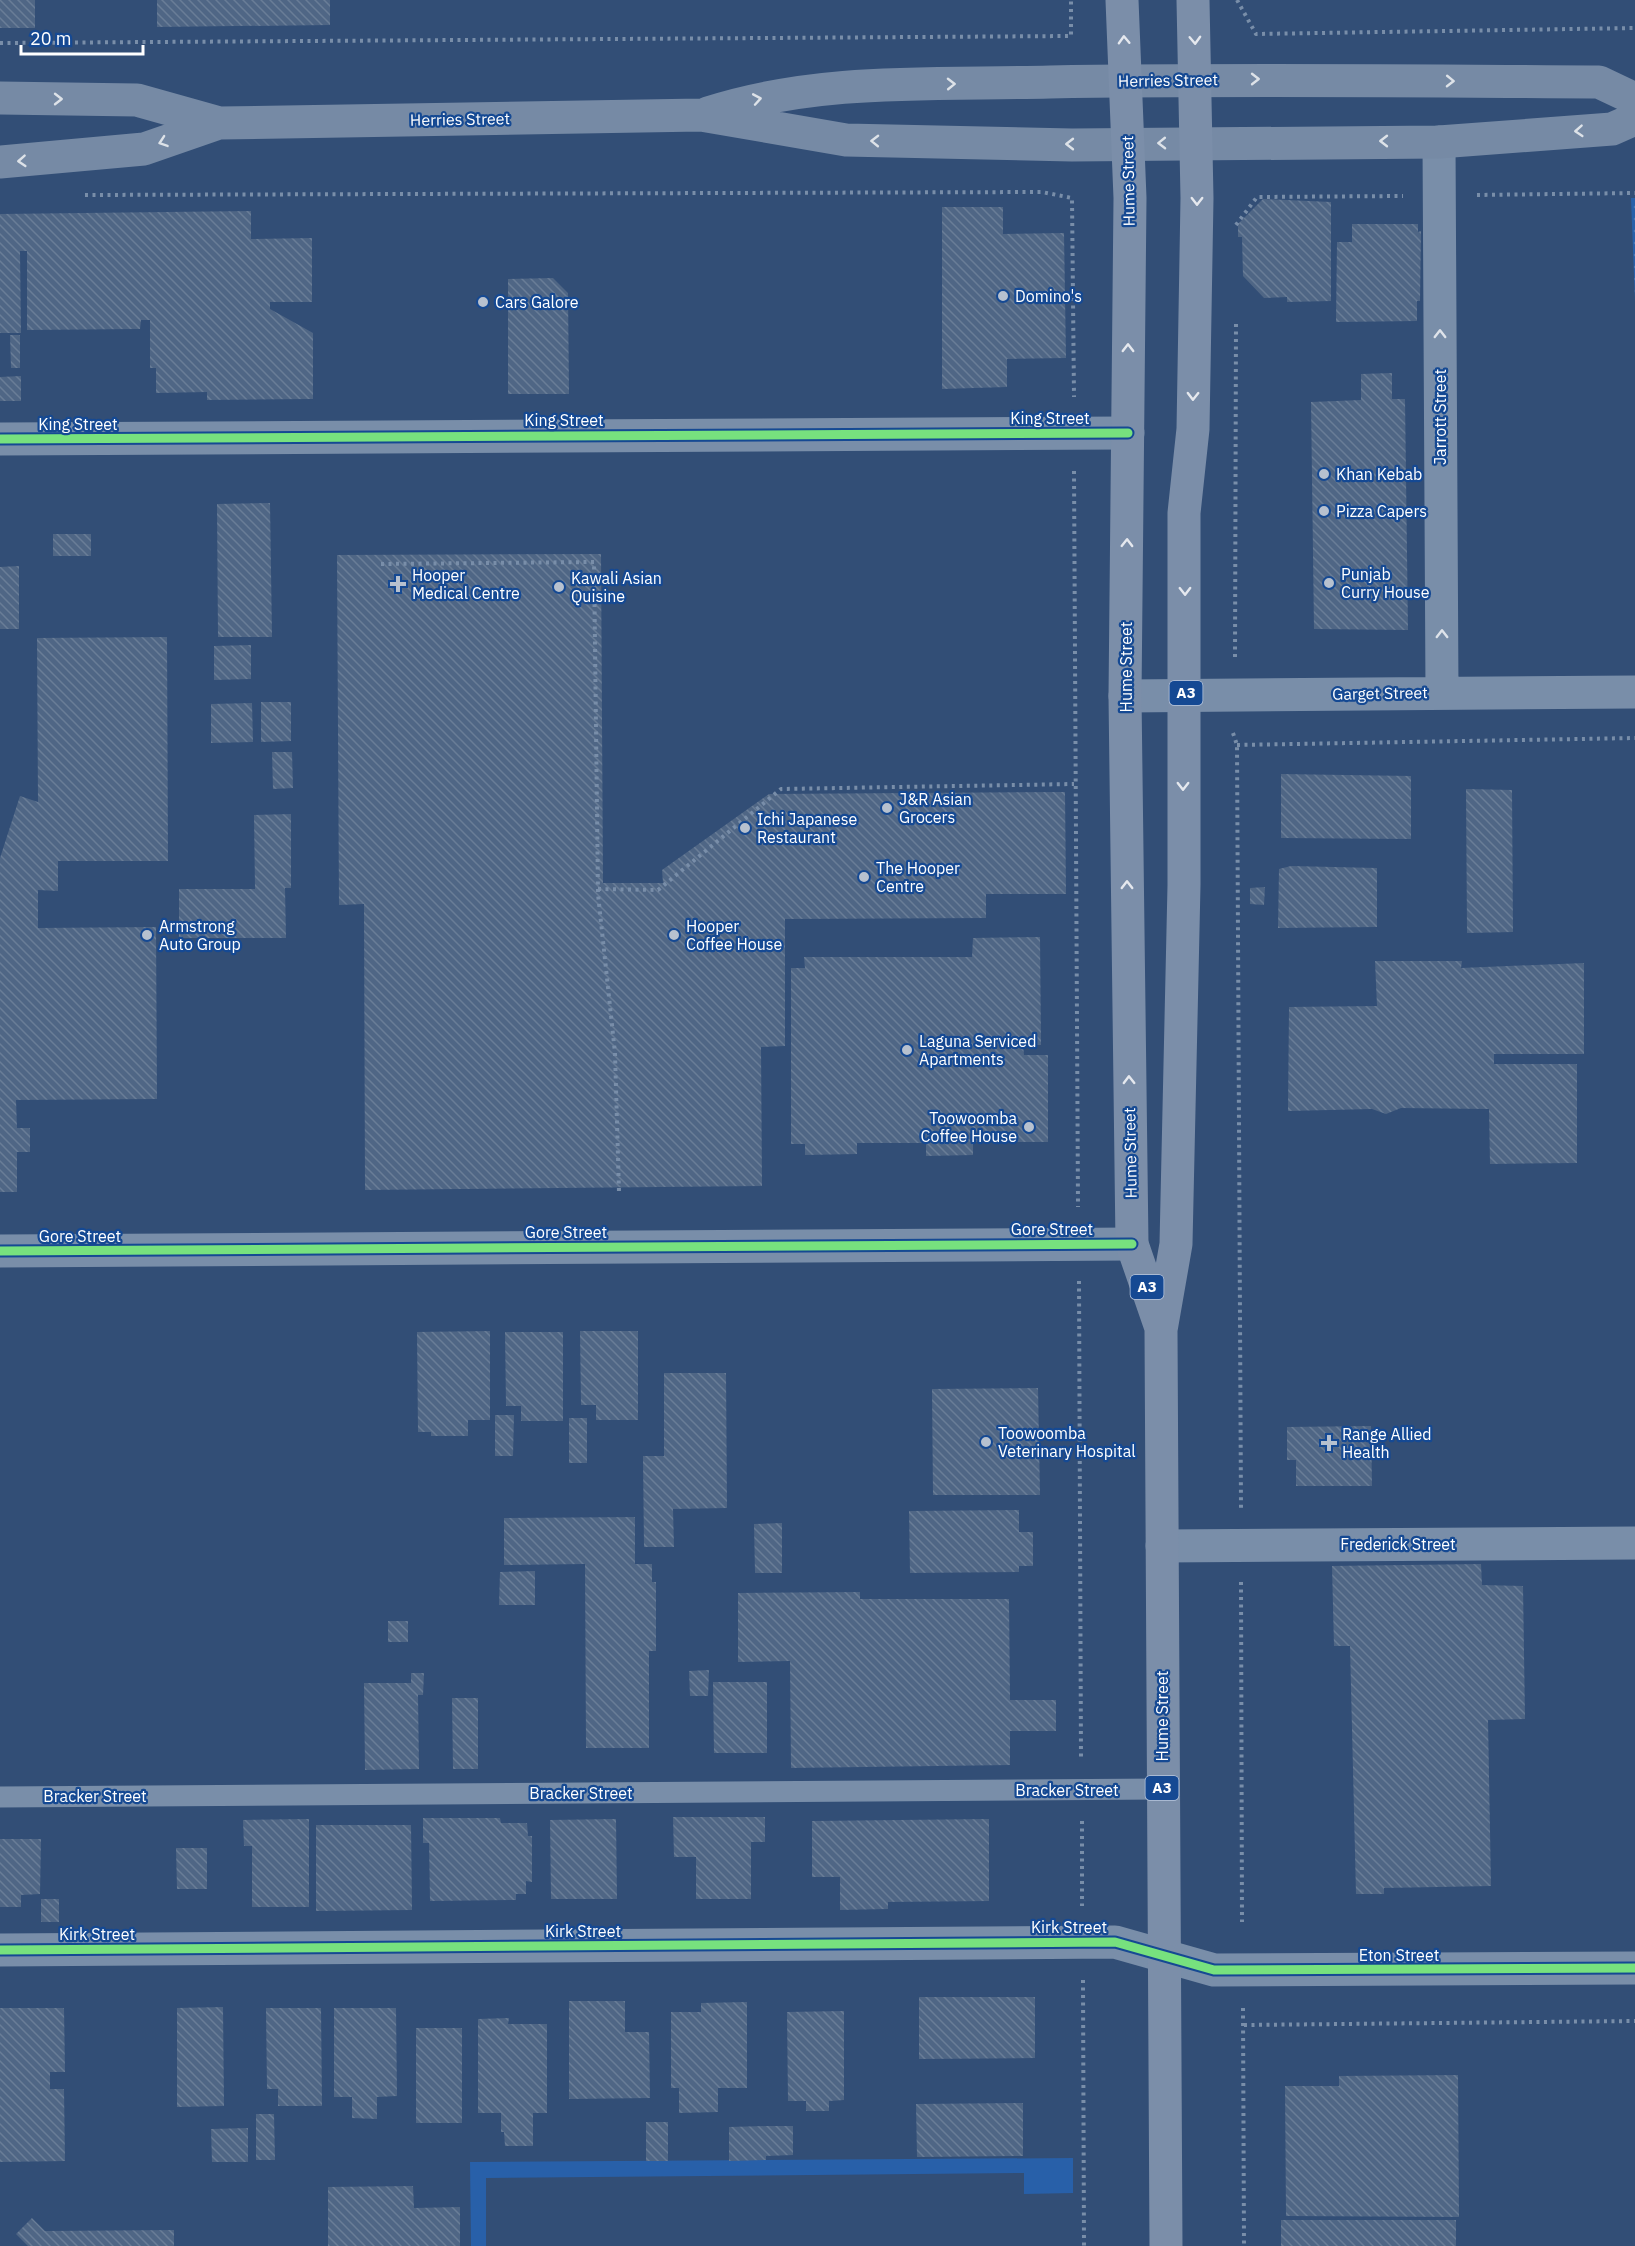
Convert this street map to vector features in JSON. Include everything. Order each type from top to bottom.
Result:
[{"type":"highway","name":"Hume Street","points":[[1122,0],[1128,144],[1125,696],[1132,1244],[1161,1330]]},
{"type":"highway","name":"Hume Street","points":[[1166,2246],[1161,1330],[1176,1244],[1186,696],[1184,513],[1193,404],[1196,80],[1193,0]]},
{"type":"main road","name":"Herries Street","points":[[701,115],[742,102],[835,86],[1126,81],[1599,82],[1635,99]]},
{"type":"main road","name":"Herries Street","points":[[0,98],[137,100],[219,123],[701,115],[846,140],[1128,144],[1438,142],[1612,129],[1635,119]]},
{"type":"main road","name":"Herries Street","points":[[0,162],[144,149],[219,123]]},
{"type":"street","name":"Jarrott Street","points":[[1438,142],[1442,693]]},
{"type":"street","name":"King Street","points":[[0,439],[1128,433]]},
{"type":"street","name":"Garget Street","points":[[1125,696],[1635,692]]},
{"type":"street","name":"Gore Street","points":[[0,1251],[1132,1244]]},
{"type":"street","name":"Frederick Street","points":[[1162,1546],[1635,1543]]},
{"type":"street","name":"Kirk Street","points":[[0,1950],[1115,1942],[1165,1957]]},
{"type":"street","name":"Eton Street","points":[[1165,1957],[1214,1970],[1635,1968]]},
{"type":"lane","name":"Bracker Street","points":[[0,1797],[1162,1789]]},
{"type":"path","points":[[0,43],[1071,36],[1071,0]]},
{"type":"path","points":[[1237,0],[1256,34],[1635,28]]},
{"type":"path","points":[[83,195],[1042,192],[1072,198],[1074,402]]},
{"type":"path","points":[[1236,236],[1236,224],[1257,197]]},
{"type":"path","points":[[1236,317],[1233,732],[1236,745],[1242,1922]]},
{"type":"path","points":[[1073,465],[1084,2246]]},
{"type":"path","points":[[381,564],[594,562],[598,890],[615,1053],[619,1191]]},
{"type":"path","points":[[1236,745],[1635,738]]},
{"type":"path","points":[[598,890],[658,890],[780,789],[1074,784]]},
{"type":"path","points":[[1243,2007],[1244,2246]]},
{"type":"path","points":[[1244,2025],[1635,2021]]},
{"type":"shaded area","points":[[1631,198],[1635,198],[1635,301]]},
{"type":"shaded area","points":[[1073,2158],[1073,2193],[1024,2194],[1024,2173],[486,2178],[486,2246],[471,2246],[470,2162]]},
{"type":"building","points":[[0,0],[35,0],[35,28],[0,28]]},
{"type":"building","points":[[157,0],[330,0],[330,25],[157,27]]},
{"type":"building","points":[[1263,199],[1331,202],[1331,301],[1287,302],[1287,297],[1264,298],[1243,276],[1242,237],[1238,237],[1238,224]]},
{"type":"building","name":"Domino's","points":[[942,207],[1003,207],[1003,234],[1064,233],[1066,358],[1007,359],[1007,387],[942,389]]},
{"type":"building","points":[[251,211],[251,239],[312,238],[312,302],[270,302],[270,309],[313,333],[313,399],[207,400],[207,392],[156,393],[156,368],[150,368],[150,320],[141,320],[140,329],[27,330],[27,251],[20,251],[21,333],[0,333],[0,214]]},
{"type":"building","points":[[1352,224],[1418,224],[1418,232],[1421,231],[1420,301],[1417,301],[1417,321],[1336,322],[1337,242],[1352,242]]},
{"type":"building","points":[[553,278],[568,293],[569,394],[508,394],[508,279]]},
{"type":"building","points":[[10,335],[20,335],[20,368],[11,368]]},
{"type":"building","points":[[1392,373],[1392,399],[1405,399],[1408,630],[1314,629],[1311,402],[1361,400],[1361,374]]},
{"type":"building","points":[[21,376],[21,401],[0,401],[0,377]]},
{"type":"building","points":[[270,503],[272,637],[218,637],[217,504]]},
{"type":"building","points":[[53,534],[91,534],[91,556],[53,556]]},
{"type":"building","name":"The Hooper Centre","points":[[601,554],[603,883],[663,883],[662,870],[769,794],[1065,792],[1066,894],[986,894],[986,918],[785,919],[785,1046],[761,1047],[762,1186],[365,1190],[364,904],[339,905],[337,555]]},
{"type":"building","points":[[19,566],[19,629],[0,629],[0,567]]},
{"type":"building","points":[[167,637],[168,861],[58,861],[58,891],[38,890],[38,928],[156,927],[157,1099],[16,1100],[17,1128],[30,1128],[30,1152],[17,1152],[17,1192],[0,1192],[0,858],[20,796],[38,802],[37,638]]},
{"type":"building","points":[[251,645],[251,679],[214,680],[214,646]]},
{"type":"building","points":[[261,702],[291,702],[291,741],[261,742]]},
{"type":"building","points":[[252,703],[253,742],[211,743],[211,704]]},
{"type":"building","points":[[272,752],[292,752],[293,788],[273,789]]},
{"type":"building","points":[[1281,774],[1411,776],[1411,839],[1281,838]]},
{"type":"building","points":[[1466,789],[1512,790],[1513,932],[1467,933]]},
{"type":"building","points":[[291,814],[291,888],[285,888],[286,938],[179,938],[179,889],[255,889],[254,815]]},
{"type":"building","points":[[1291,866],[1377,868],[1377,927],[1278,928],[1279,869]]},
{"type":"building","points":[[1265,887],[1264,905],[1250,904],[1250,888]]},
{"type":"building","name":"Laguna Serviced Apartments","points":[[1040,937],[1041,1045],[1023,1045],[1024,1055],[1048,1055],[1048,1142],[973,1142],[973,1155],[926,1156],[926,1143],[857,1143],[857,1154],[805,1155],[805,1144],[791,1144],[791,968],[805,968],[804,957],[972,957],[973,938]]},
{"type":"building","points":[[1375,961],[1462,961],[1461,968],[1584,963],[1584,1054],[1494,1054],[1494,1064],[1577,1064],[1577,1163],[1490,1164],[1489,1109],[1401,1108],[1386,1114],[1372,1109],[1288,1111],[1289,1007],[1377,1006]]},
{"type":"building","points":[[490,1331],[490,1420],[468,1420],[468,1436],[431,1436],[431,1432],[418,1432],[417,1332]]},
{"type":"building","points":[[580,1331],[638,1331],[638,1420],[596,1420],[596,1405],[581,1405]]},
{"type":"building","points":[[505,1332],[563,1332],[563,1421],[521,1421],[521,1406],[506,1406]]},
{"type":"building","points":[[664,1373],[726,1373],[727,1508],[673,1509],[674,1547],[644,1547],[643,1456],[664,1456]]},
{"type":"building","name":"Toowoomba Veterinary Hospital","points":[[1038,1388],[1040,1495],[933,1495],[932,1389]]},
{"type":"building","points":[[495,1415],[514,1415],[513,1456],[495,1456]]},
{"type":"building","points":[[569,1418],[587,1418],[587,1463],[569,1463]]},
{"type":"building","name":"Range Allied Health","points":[[1371,1426],[1372,1486],[1296,1486],[1296,1460],[1287,1460],[1287,1427]]},
{"type":"building","points":[[1019,1510],[1019,1532],[1033,1532],[1033,1566],[1019,1566],[1019,1572],[910,1573],[909,1511]]},
{"type":"building","points":[[635,1517],[635,1564],[652,1564],[652,1582],[656,1582],[656,1651],[649,1651],[649,1748],[586,1748],[585,1564],[504,1565],[504,1518]]},
{"type":"building","points":[[782,1523],[782,1573],[755,1573],[754,1524]]},
{"type":"building","points":[[1481,1564],[1482,1585],[1523,1586],[1525,1719],[1488,1720],[1491,1886],[1384,1888],[1384,1894],[1356,1894],[1350,1646],[1334,1646],[1332,1566]]},
{"type":"building","points":[[535,1571],[535,1605],[499,1605],[500,1572]]},
{"type":"building","points":[[860,1592],[860,1599],[1009,1599],[1010,1700],[1056,1700],[1056,1731],[1010,1731],[1010,1765],[791,1768],[790,1661],[738,1662],[738,1593]]},
{"type":"building","points":[[388,1621],[408,1621],[408,1642],[388,1642]]},
{"type":"building","points":[[709,1670],[708,1696],[690,1696],[689,1671]]},
{"type":"building","points":[[411,1673],[424,1673],[423,1695],[418,1695],[419,1769],[365,1770],[364,1683],[411,1683]]},
{"type":"building","points":[[713,1682],[767,1682],[767,1753],[714,1753]]},
{"type":"building","points":[[452,1698],[478,1698],[478,1769],[453,1769]]},
{"type":"building","points":[[673,1817],[765,1817],[765,1842],[751,1842],[751,1899],[696,1899],[696,1857],[674,1857]]},
{"type":"building","points":[[423,1818],[500,1818],[501,1823],[527,1823],[528,1836],[532,1836],[532,1882],[526,1881],[526,1894],[516,1894],[516,1900],[430,1901],[429,1843],[423,1843]]},
{"type":"building","points":[[309,1819],[309,1907],[252,1907],[252,1846],[244,1846],[243,1820]]},
{"type":"building","points":[[616,1819],[617,1899],[551,1899],[550,1820]]},
{"type":"building","points":[[989,1819],[989,1901],[888,1902],[888,1909],[840,1910],[840,1877],[812,1877],[812,1821]]},
{"type":"building","points":[[316,1825],[411,1825],[412,1910],[316,1911]]},
{"type":"building","points":[[0,1839],[41,1839],[40,1894],[21,1895],[21,1907],[0,1907]]},
{"type":"building","points":[[176,1848],[207,1848],[207,1889],[177,1889]]},
{"type":"building","points":[[41,1899],[59,1899],[59,1922],[41,1922]]},
{"type":"building","points":[[919,1997],[1035,1997],[1035,2058],[919,2059]]},
{"type":"building","points":[[569,2001],[625,2001],[625,2032],[649,2032],[650,2098],[569,2099]]},
{"type":"building","points":[[747,2002],[747,2088],[718,2088],[718,2112],[679,2113],[679,2088],[671,2088],[671,2012],[701,2012],[701,2003]]},
{"type":"building","points":[[223,2007],[224,2106],[177,2107],[177,2008]]},
{"type":"building","points":[[0,2008],[64,2008],[65,2072],[50,2072],[50,2089],[64,2089],[65,2161],[0,2162]]},
{"type":"building","points":[[266,2008],[321,2008],[322,2106],[278,2106],[278,2089],[267,2089]]},
{"type":"building","points":[[334,2008],[396,2008],[397,2096],[377,2097],[377,2119],[352,2118],[352,2097],[334,2097]]},
{"type":"building","points":[[844,2011],[844,2100],[829,2101],[829,2111],[806,2111],[806,2101],[788,2101],[787,2012]]},
{"type":"building","points":[[509,2018],[508,2024],[547,2024],[547,2113],[533,2113],[533,2146],[505,2146],[504,2132],[501,2132],[501,2113],[478,2113],[478,2019]]},
{"type":"building","points":[[416,2028],[462,2028],[462,2123],[416,2123]]},
{"type":"building","points":[[1458,2075],[1459,2217],[1286,2216],[1285,2086],[1339,2086],[1339,2076]]},
{"type":"building","points":[[1023,2103],[1023,2156],[917,2157],[916,2104]]},
{"type":"building","points":[[256,2114],[274,2114],[275,2160],[256,2160]]},
{"type":"building","points":[[646,2122],[668,2122],[668,2161],[646,2161]]},
{"type":"building","points":[[793,2126],[793,2155],[766,2156],[766,2160],[729,2161],[729,2127]]},
{"type":"building","points":[[248,2128],[248,2162],[212,2162],[211,2129]]},
{"type":"building","points":[[413,2186],[414,2208],[460,2207],[460,2246],[328,2246],[328,2187]]},
{"type":"building","points":[[32,2218],[45,2231],[174,2230],[174,2246],[28,2246],[16,2234]]},
{"type":"building","points":[[1281,2220],[1456,2220],[1456,2246],[1281,2246]]},
{"type":"cycle path","points":[[0,439],[1128,433]]},
{"type":"cycle path","points":[[0,1251],[1132,1244]]},
{"type":"cycle path","points":[[0,1950],[1115,1942],[1214,1970],[1635,1968]]},
{"type":"place","name":"Domino's","points":[[1003,296]]},
{"type":"place","name":"Cars Galore","points":[[483,302]]},
{"type":"place","name":"Khan Kebab","points":[[1324,474]]},
{"type":"place","name":"Pizza Capers","points":[[1324,511]]},
{"type":"place","name":"Punjab Curry House","points":[[1329,583]]},
{"type":"place","name":"Hooper Medical Centre","points":[[398,584]]},
{"type":"place","name":"Kawali Asian Quisine","points":[[559,587]]},
{"type":"place","name":"J&R Asian Grocers","points":[[887,808]]},
{"type":"place","name":"Ichi Japanese Restaurant","points":[[745,828]]},
{"type":"place","name":"The Hooper Centre","points":[[864,877]]},
{"type":"place","name":"Armstrong Auto Group","points":[[147,935]]},
{"type":"place","name":"Hooper Coffee House","points":[[674,935]]},
{"type":"place","name":"Laguna Serviced Apartments","points":[[907,1050]]},
{"type":"place","name":"Toowoomba Coffee House","points":[[1029,1127]]},
{"type":"place","name":"Toowoomba Veterinary Hospital","points":[[986,1442]]},
{"type":"place","name":"Range Allied Health","points":[[1329,1443]]}]
